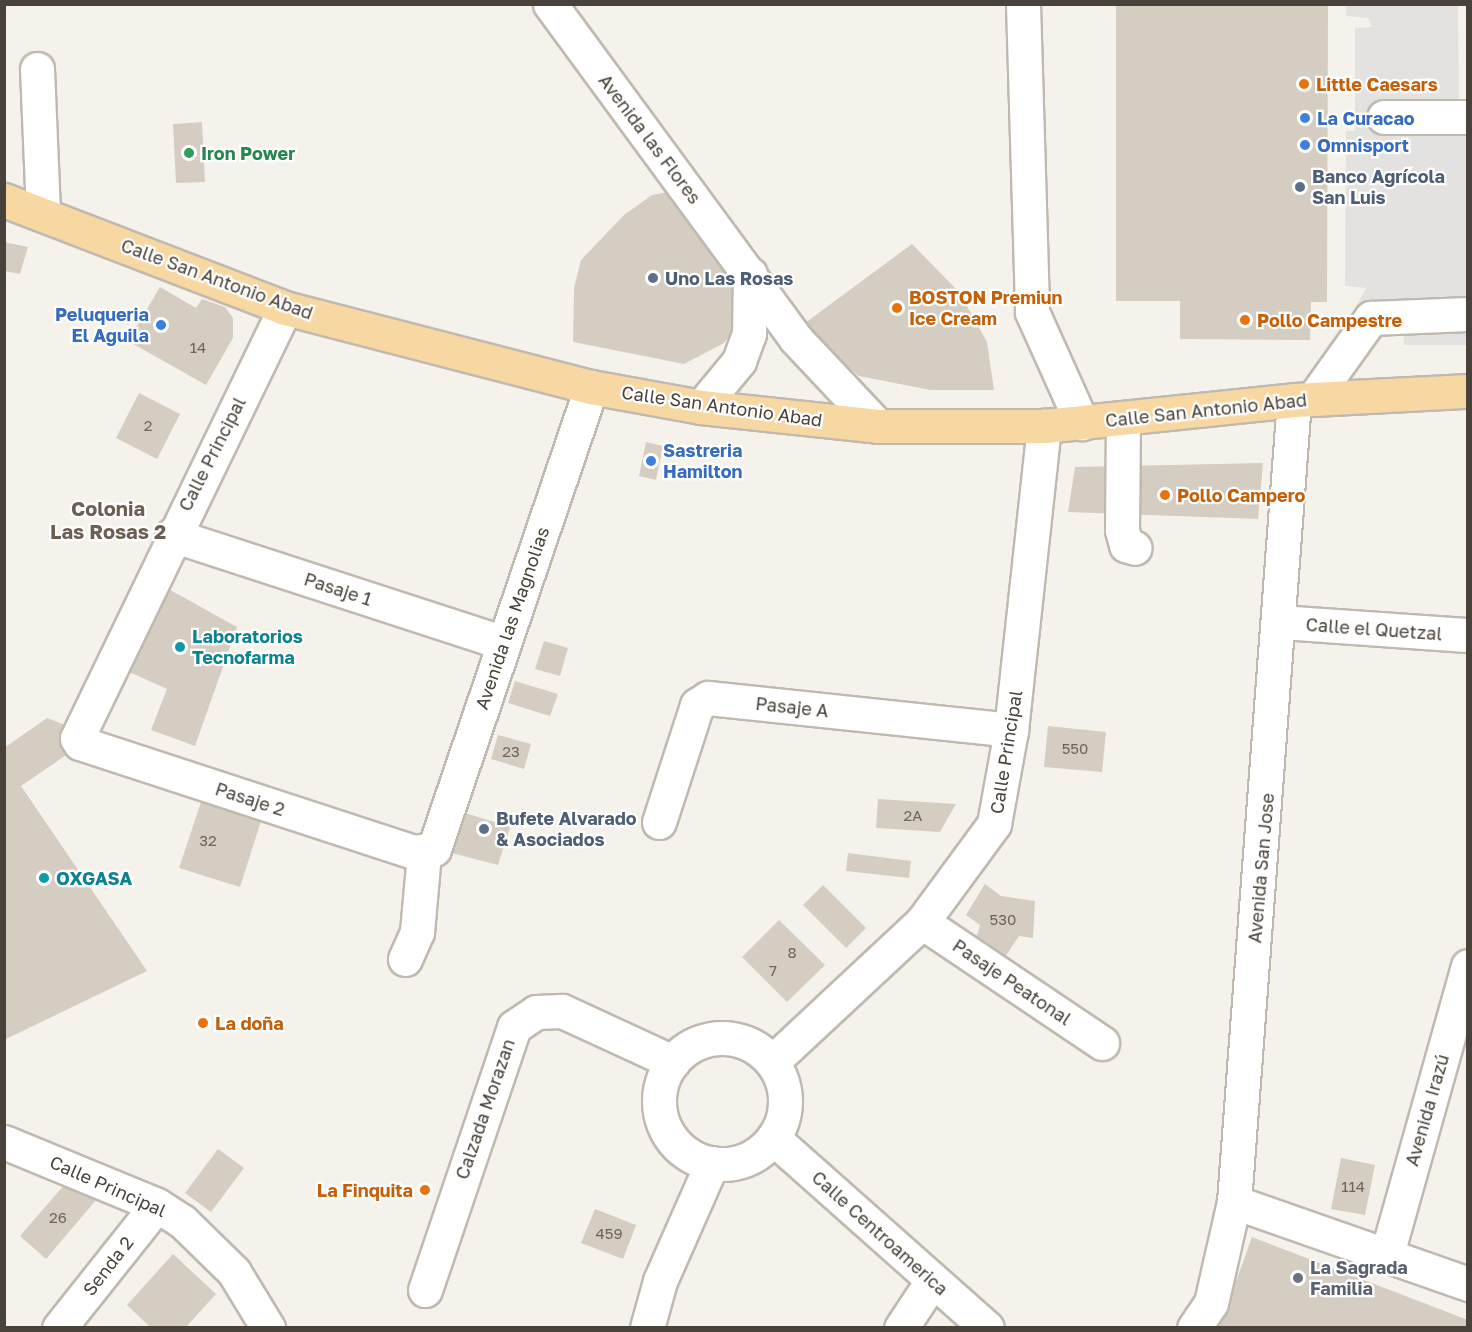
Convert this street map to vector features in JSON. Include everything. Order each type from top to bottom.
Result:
[{"type":"main road","name":"Calle San Antonio Abad","points":[[4,200],[285,308],[591,387],[701,406],[878,426],[1044,426],[1304,399],[1467,391]]},
{"type":"street","name":"Avenida las Flores","points":[[550,4],[828,378],[878,426]]},
{"type":"street","points":[[1023,4],[1032,312],[1103,420],[1122,530],[1126,544],[1135,548]]},
{"type":"street","points":[[37,69],[43,214]]},
{"type":"street","points":[[1384,117],[1467,117]]},
{"type":"street","points":[[701,406],[722,386],[746,343],[753,304],[750,274]]},
{"type":"street","name":"Calle Principal","points":[[78,730],[285,308]]},
{"type":"street","points":[[1304,399],[1371,318],[1467,314]]},
{"type":"street","name":"Avenida las Magnolias","points":[[405,959],[417,932],[429,851],[504,643],[591,387]]},
{"type":"street","name":"Avenida San Jose","points":[[1194,1328],[1210,1303],[1234,1202],[1281,622],[1304,399]]},
{"type":"street","points":[[1103,420],[1106,497]]},
{"type":"street","name":"Calle Principal","points":[[772,1062],[922,922],[994,824],[1044,552],[1044,426]]},
{"type":"street","name":"Pasaje 1","points":[[172,535],[504,643]]},
{"type":"street","name":"Calle el Quetzal","points":[[1281,622],[1467,635]]},
{"type":"street","name":"Pasaje A","points":[[659,822],[697,705],[708,698],[1011,730]]},
{"type":"street","name":"Pasaje 2","points":[[78,730],[80,743],[429,851]]},
{"type":"street","name":"Pasaje Peatonal","points":[[922,922],[1102,1043]]},
{"type":"street","name":"Avenida Irazú","points":[[1387,1254],[1467,966]]},
{"type":"street","name":"Calzada Morazan","points":[[424,1290],[514,1027],[536,1012],[562,1011],[673,1062]]},
{"type":"street","points":[[715,1038],[747,1043],[772,1062],[785,1100],[773,1138],[740,1161],[712,1163],[685,1151],[666,1129],[659,1100],[673,1062],[686,1049],[715,1038]]},
{"type":"street","name":"Calle Centroamerica","points":[[773,1138],[987,1328]]},
{"type":"street","name":"Calle Principal","points":[[4,1142],[157,1205],[200,1235],[234,1272],[268,1328]]},
{"type":"street","points":[[647,1328],[660,1281],[712,1163]]},
{"type":"street","points":[[1234,1202],[1467,1284]]},
{"type":"street","name":"Senda 2","points":[[60,1328],[157,1205]]},
{"type":"street","points":[[901,1328],[932,1281]]},
{"type":"shaded area","points":[[1346,5],[1458,5],[1459,104],[1468,104],[1467,345],[1404,345],[1403,330],[1396,325],[1373,337],[1349,319],[1366,288],[1345,286],[1346,131],[1355,131],[1355,28],[1372,27],[1368,18],[1346,16]]},
{"type":"building","points":[[1116,4],[1328,4],[1327,302],[1311,302],[1310,340],[1180,339],[1180,301],[1116,301]]},
{"type":"building","name":"Iron Power","points":[[202,122],[205,182],[176,183],[173,124]]},
{"type":"building","name":"Uno Las Rosas","points":[[678,190],[735,284],[736,328],[724,343],[684,364],[573,342],[574,288],[581,260],[624,215],[652,195]]},
{"type":"building","points":[[4,242],[28,247],[20,274],[4,271]]},
{"type":"building","name":"BOSTON Premiun Ice Cream","points":[[912,244],[959,292],[987,342],[994,390],[930,390],[859,376],[818,344],[805,323]]},
{"type":"building","points":[[160,287],[196,308],[202,299],[225,307],[233,318],[233,338],[206,385],[128,341]]},
{"type":"building","points":[[139,393],[180,414],[157,459],[116,438]]},
{"type":"building","name":"Sastreria Hamilton","points":[[646,442],[663,446],[656,480],[639,476]]},
{"type":"building","name":"Pollo Campero","points":[[1263,463],[1258,519],[1068,512],[1075,467]]},
{"type":"building","name":"Laboratorios Tecnofarma","points":[[163,586],[237,627],[195,746],[151,730],[167,689],[118,667]]},
{"type":"building","points":[[544,641],[568,648],[560,676],[535,669]]},
{"type":"building","points":[[515,681],[558,694],[550,716],[508,703]]},
{"type":"building","name":"OXGASA","points":[[47,718],[94,736],[21,786],[147,971],[4,1040],[4,748]]},
{"type":"building","points":[[1048,726],[1106,732],[1102,772],[1044,767]]},
{"type":"building","points":[[498,735],[531,744],[524,769],[491,759]]},
{"type":"building","points":[[878,799],[956,804],[940,832],[876,828]]},
{"type":"building","points":[[201,802],[261,821],[240,887],[179,868]]},
{"type":"building","points":[[465,813],[510,827],[498,865],[452,853]]},
{"type":"building","points":[[848,853],[911,861],[909,878],[846,871]]},
{"type":"building","points":[[985,884],[1001,896],[1035,901],[1033,938],[1019,936],[1001,963],[975,943],[980,925],[966,915]]},
{"type":"building","points":[[823,885],[866,928],[846,948],[803,905]]},
{"type":"building","points":[[779,920],[825,965],[787,1002],[742,957]]},
{"type":"building","points":[[218,1149],[244,1168],[211,1212],[185,1193]]},
{"type":"building","points":[[1341,1158],[1375,1165],[1365,1215],[1331,1209]]},
{"type":"building","points":[[65,1184],[97,1199],[46,1259],[20,1236]]},
{"type":"building","points":[[595,1209],[636,1225],[623,1259],[581,1243]]},
{"type":"building","name":"La Sagrada Familia","points":[[1252,1237],[1468,1320],[1468,1328],[1219,1328]]},
{"type":"building","points":[[173,1254],[216,1294],[185,1328],[151,1328],[127,1305]]},
{"type":"place","name":"Little Caesars","points":[[1304,84]]},
{"type":"place","name":"La Curacao","points":[[1305,118]]},
{"type":"place","name":"Omnisport","points":[[1305,145]]},
{"type":"place","name":"Iron Power","points":[[189,153]]},
{"type":"place","name":"Banco Agrícola San Luis","points":[[1300,187]]},
{"type":"place","name":"Uno Las Rosas","points":[[653,278]]},
{"type":"place","name":"BOSTON Premiun Ice Cream","points":[[897,308]]},
{"type":"place","name":"Pollo Campestre","points":[[1245,320]]},
{"type":"place","name":"Peluqueria El Aguila","points":[[161,325]]},
{"type":"place","name":"Sastreria Hamilton","points":[[651,461]]},
{"type":"place","name":"Pollo Campero","points":[[1165,495]]},
{"type":"place","name":"Laboratorios Tecnofarma","points":[[180,647]]},
{"type":"place","name":"Bufete Alvarado & Asociados","points":[[484,829]]},
{"type":"place","name":"OXGASA","points":[[44,878]]},
{"type":"place","name":"La doña","points":[[203,1023]]},
{"type":"place","name":"La Finquita","points":[[425,1190]]},
{"type":"place","name":"La Sagrada Familia","points":[[1298,1278]]},
{"type":"district","name":"Colonia Las Rosas 2","points":[[108,520]]}]
